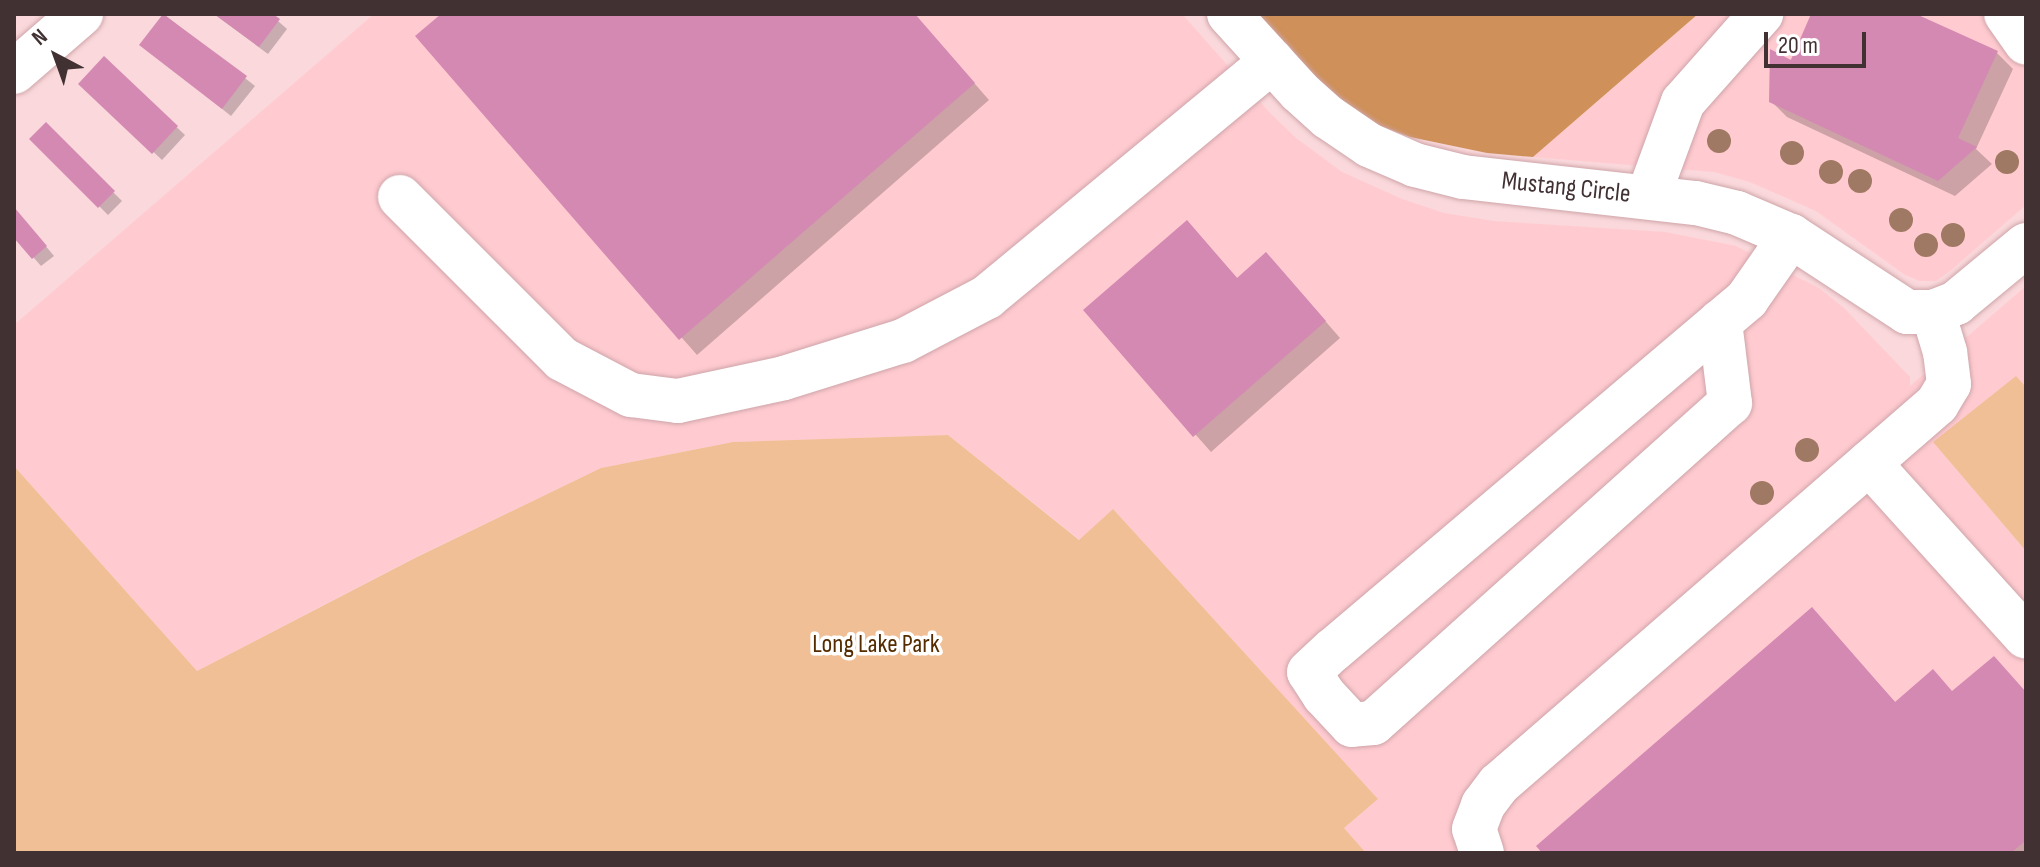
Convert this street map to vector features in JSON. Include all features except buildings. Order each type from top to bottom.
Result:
[{"type":"street","points":[[14,72],[81,14]]},
{"type":"street","name":"Mustang Circle","points":[[1229,14],[1328,117],[1369,145],[1415,165],[1463,177],[1648,197],[1737,213],[1791,236],[1907,312],[1933,312]]},
{"type":"street","points":[[1648,197],[1683,102],[1761,14]]},
{"type":"street","points":[[2006,14],[2026,43]]},
{"type":"street","points":[[400,197],[562,359],[631,395],[678,401],[784,378],[903,341],[987,297],[1272,61]]},
{"type":"street","points":[[1720,322],[1730,403],[1373,723],[1352,725],[1324,695],[1309,672],[1747,299],[1791,236]]},
{"type":"street","points":[[1482,853],[1474,829],[1483,805],[1499,784],[1937,404],[1949,384],[1945,352],[1933,312],[1956,303],[2026,245]]},
{"type":"street","points":[[1869,463],[2026,637]]},
{"type":"shaded area","points":[[374,14],[1182,14],[1269,112],[1296,138],[1342,172],[1402,199],[1444,213],[1494,221],[1665,232],[1736,246],[1819,288],[1844,308],[1910,377],[1910,386],[2026,286],[2026,387],[2017,377],[1933,442],[2026,551],[2026,853],[1366,853],[1344,828],[1378,799],[1113,509],[1080,540],[948,435],[733,442],[601,468],[414,558],[197,671],[14,466],[14,325]]},
{"type":"shaded area","points":[[1256,14],[1698,14],[1533,157],[1487,153],[1410,137],[1357,117],[1325,91]]},
{"type":"shaded area","points":[[1698,14],[2026,14],[2026,205],[1950,271],[1936,281],[1920,281],[1905,275],[1816,211],[1750,182],[1714,172],[1533,157]]},
{"type":"green space","points":[[2016,376],[2026,387],[2026,551],[1933,442]]},
{"type":"green space","name":"Long Lake Park","points":[[948,435],[1079,540],[1113,509],[1378,799],[1344,828],[1366,853],[14,853],[14,466],[197,671],[415,558],[601,468],[733,442]]}]
